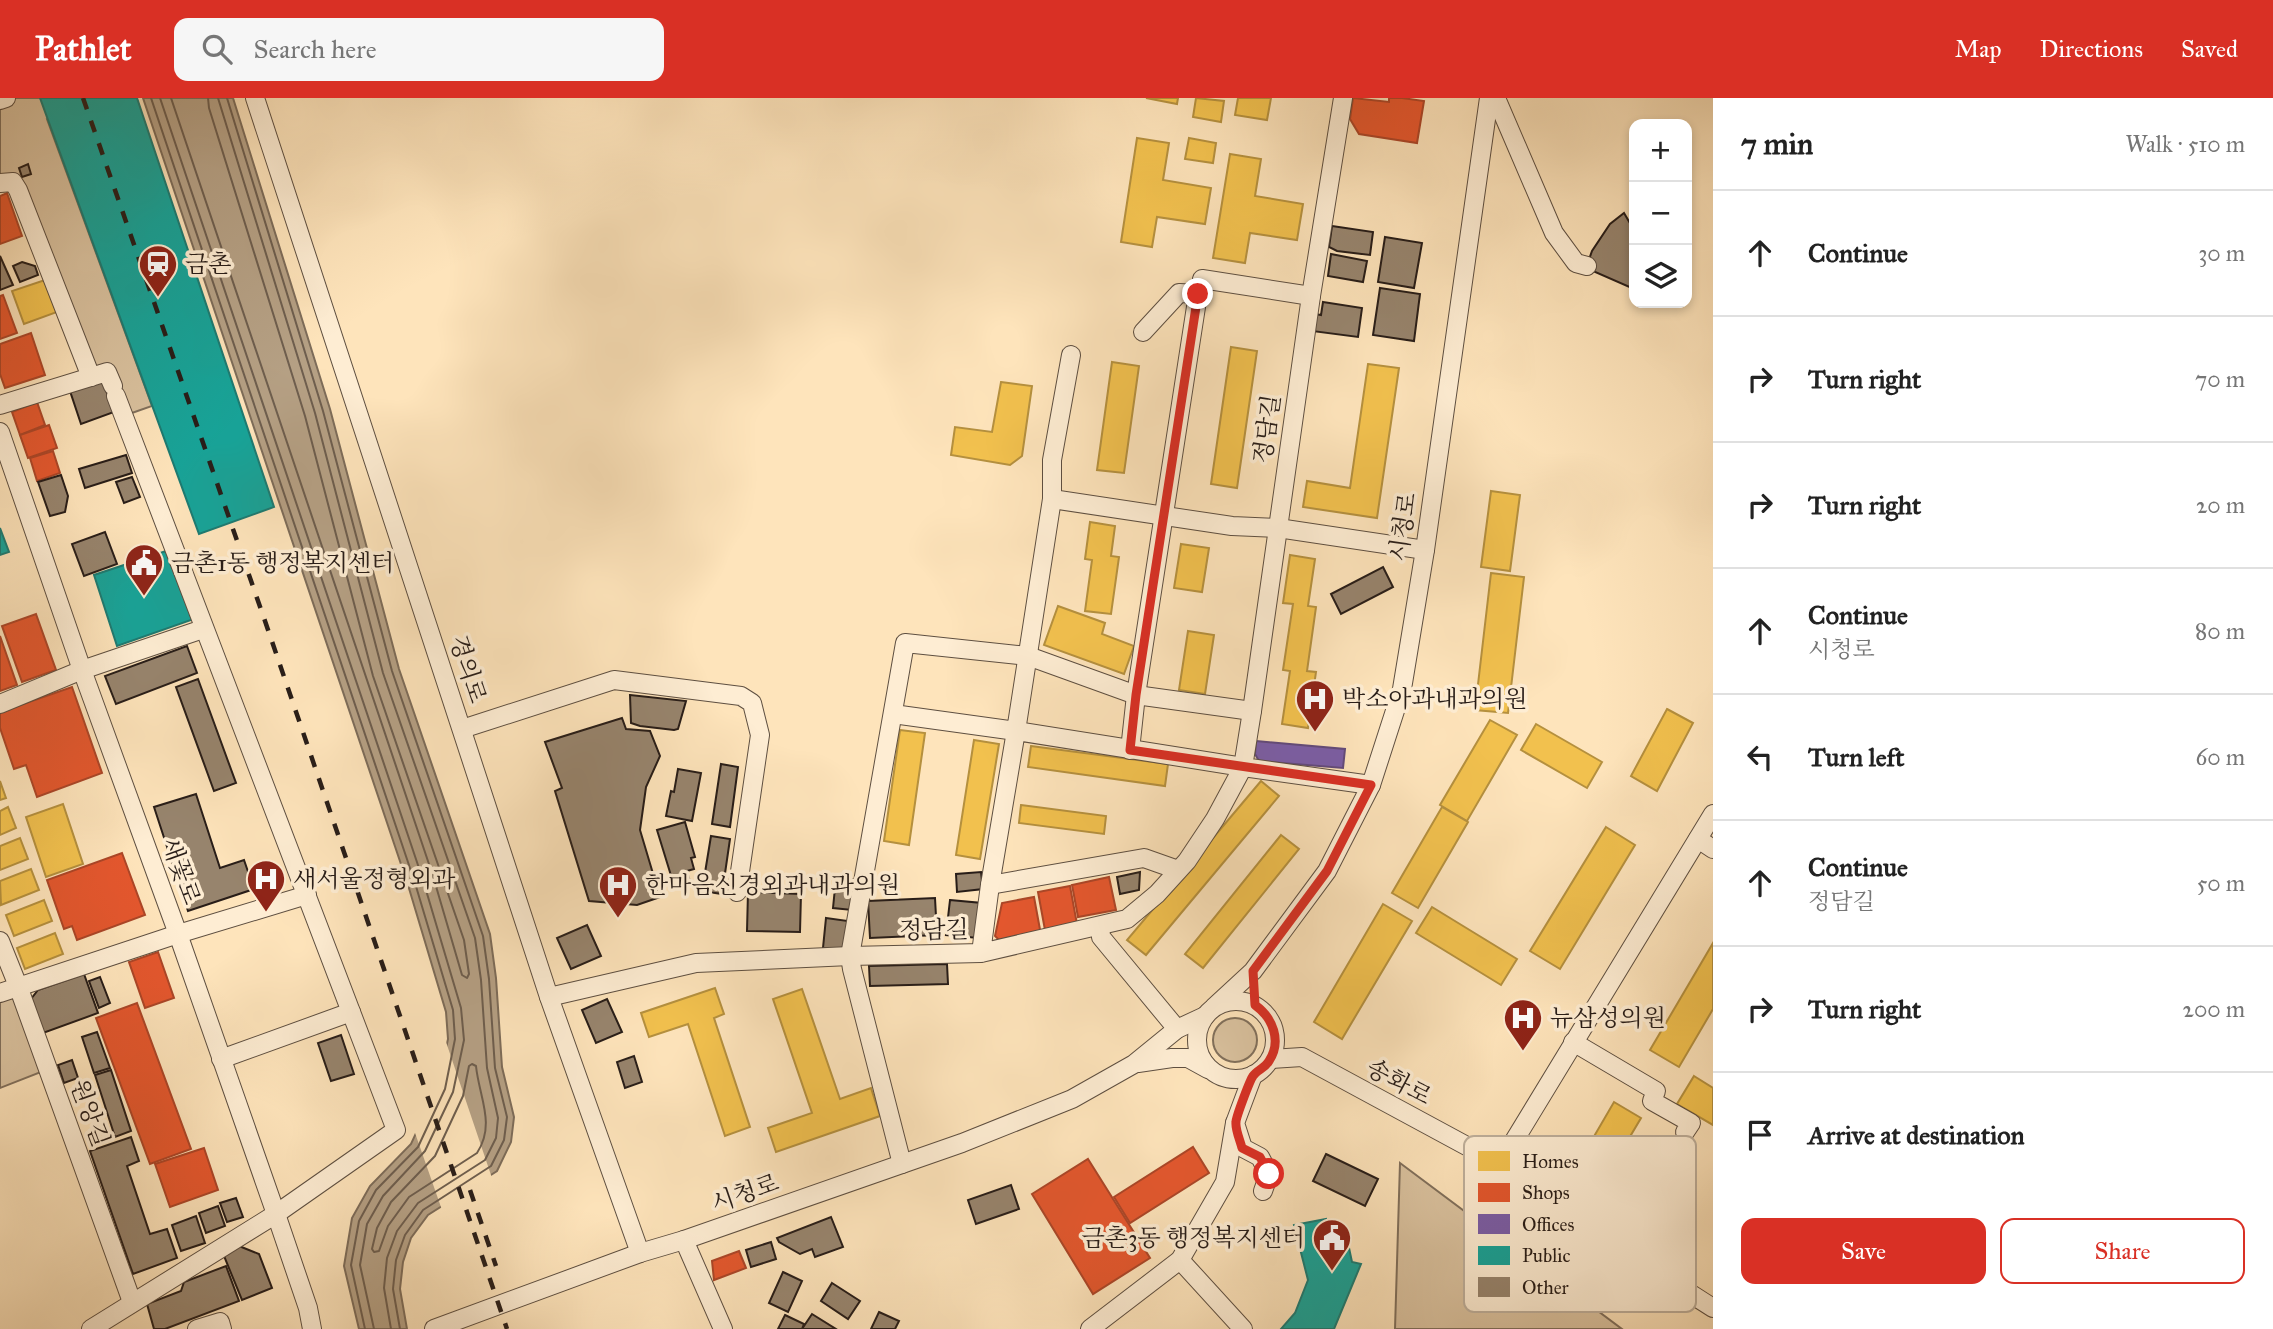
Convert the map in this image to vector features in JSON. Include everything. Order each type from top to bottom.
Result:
[{"type":"street","points":[[0,100],[6,98]]},
{"type":"street","name":"경의로","points":[[255,98],[549,997],[640,1253]]},
{"type":"street","name":"정담길","points":[[549,997],[696,962],[981,954],[1127,919],[1157,894],[1187,861],[1215,819],[1242,767],[1343,98]]},
{"type":"street","name":"시청로","points":[[1209,1012],[1253,971],[1327,871],[1371,785],[1402,689],[1425,550],[1489,98]]},
{"type":"street","points":[[1496,98],[1555,233],[1576,263],[1587,266]]},
{"type":"street","points":[[0,183],[13,182],[18,190],[91,377]]},
{"type":"street","points":[[1202,279],[1311,296]]},
{"type":"street","points":[[1130,750],[1136,695],[1198,294],[1179,293],[1143,332]]},
{"type":"street","points":[[981,954],[1052,499],[1052,460],[1072,355]]},
{"type":"street","points":[[0,405],[107,372],[396,1130],[276,1214],[91,1329]]},
{"type":"street","name":"새꽃로","points":[[0,432],[276,1214],[308,1308],[312,1329]]},
{"type":"street","points":[[1052,499],[1232,526],[1278,528],[1425,550]]},
{"type":"street","points":[[0,704],[82,670],[203,629]]},
{"type":"street","points":[[902,1164],[850,956],[905,643],[1028,656],[1136,695],[1252,711]]},
{"type":"street","points":[[462,729],[614,680],[741,696],[752,703],[760,734],[737,892]]},
{"type":"street","points":[[893,714],[1371,785]]},
{"type":"street","points":[[1517,1136],[1573,1042],[1706,844],[1713,814]]},
{"type":"street","points":[[990,884],[1144,858],[1178,870]]},
{"type":"street","points":[[0,993],[307,895]]},
{"type":"street","points":[[1100,927],[1101,937],[1177,1029]]},
{"type":"street","name":"원앙길","points":[[0,941],[19,986],[132,1302]]},
{"type":"street","points":[[1253,971],[1255,1005]]},
{"type":"street","points":[[1234,1000],[1255,1005],[1270,1019],[1276,1039],[1271,1059],[1263,1069],[1240,1079],[1227,1078],[1188,1058],[1134,1064],[1177,1029],[1234,1000]]},
{"type":"street","points":[[221,1059],[351,1012]]},
{"type":"street","points":[[1209,1012],[1199,1027],[1197,1040],[1199,1052],[1214,1072]]},
{"type":"street","name":"송화로","points":[[1276,1039],[1302,1057],[1464,1145]]},
{"type":"street","points":[[1573,1042],[1656,1091],[1652,1101],[1691,1123],[1685,1132]]},
{"type":"street","points":[[1271,1059],[1302,1057]]},
{"type":"street","name":"시청로","points":[[434,1329],[640,1253],[962,1143],[1072,1099],[1134,1064]]},
{"type":"street","points":[[1090,1329],[1180,1260],[1225,1182],[1235,1123],[1253,1075]]},
{"type":"street","points":[[1235,1123],[1242,1148],[1260,1157],[1269,1174],[1263,1191]]},
{"type":"street","points":[[684,1240],[723,1329]]},
{"type":"street","points":[[1180,1260],[1243,1329]]},
{"type":"street","name":"송화로","points":[[1696,1297],[1713,1308]]},
{"type":"street","points":[[302,1329],[308,1308]]},
{"type":"street","points":[[308,1308],[326,1329]]},
{"type":"street","points":[[197,1329],[220,1322],[222,1329]]},
{"type":"shaded area","points":[[13,98],[109,98],[47,119],[152,406],[129,414],[94,369],[21,184],[0,178],[0,105]]},
{"type":"shaded area","points":[[12,993],[41,1072],[0,1088],[0,998]]},
{"type":"shaded area","points":[[1235,1018],[1250,1025],[1257,1040],[1250,1055],[1235,1062],[1220,1055],[1213,1040],[1220,1025]]},
{"type":"shaded area","points":[[1400,1163],[1464,1211],[1464,1312],[1599,1312],[1622,1329],[1395,1329]]},
{"type":"water","points":[[143,98],[233,98],[330,409],[399,669],[490,934],[502,1067],[514,1117],[511,1142],[497,1171],[428,1215],[411,1238],[403,1262],[400,1289],[407,1329],[359,1329],[344,1266],[352,1218],[370,1186],[411,1144],[438,1086],[448,1039],[446,1012],[408,885]]},
{"type":"pier","points":[[445,1039],[492,1178],[442,1210],[414,1130],[435,1085]]},
{"type":"building: Homes","points":[[1146,98],[1178,98],[1177,104]]},
{"type":"building: Homes","points":[[1196,98],[1224,101],[1221,122],[1193,117]]},
{"type":"building: Homes","points":[[1238,98],[1271,98],[1267,120],[1235,115]]},
{"type":"building: Homes","points":[[1137,138],[1169,143],[1163,180],[1211,188],[1205,224],[1157,217],[1152,247],[1121,242]]},
{"type":"building: Homes","points":[[1189,138],[1216,143],[1213,163],[1185,159]]},
{"type":"building: Homes","points":[[1230,154],[1261,159],[1255,196],[1303,204],[1297,240],[1250,233],[1245,263],[1213,258]]},
{"type":"building: Homes","points":[[45,280],[57,312],[24,324],[12,291]]},
{"type":"building: Homes","points":[[1231,347],[1257,351],[1237,488],[1211,484]]},
{"type":"building: Homes","points":[[1112,362],[1139,366],[1124,473],[1097,470]]},
{"type":"building: Homes","points":[[1368,364],[1399,368],[1377,518],[1303,507],[1307,481],[1350,488]]},
{"type":"building: Homes","points":[[1001,382],[1032,386],[1022,456],[1010,465],[951,455],[955,427],[992,432]]},
{"type":"building: Homes","points":[[1491,491],[1520,495],[1510,571],[1481,567]]},
{"type":"building: Homes","points":[[1090,522],[1115,526],[1111,556],[1119,557],[1111,614],[1085,611],[1092,560],[1085,559]]},
{"type":"building: Homes","points":[[1181,544],[1209,548],[1202,592],[1174,588]]},
{"type":"building: Homes","points":[[1290,555],[1315,559],[1308,606],[1316,607],[1307,671],[1316,672],[1308,728],[1282,724],[1290,671],[1283,670],[1293,604],[1283,603]]},
{"type":"building: Homes","points":[[1491,573],[1524,577],[1508,713],[1475,710]]},
{"type":"building: Homes","points":[[1058,606],[1105,623],[1102,634],[1134,646],[1124,674],[1044,645]]},
{"type":"building: Homes","points":[[1188,631],[1214,635],[1205,694],[1179,690]]},
{"type":"building: Homes","points":[[1667,709],[1693,723],[1657,791],[1631,776]]},
{"type":"building: Homes","points":[[1490,720],[1517,735],[1467,821],[1440,805]]},
{"type":"building: Homes","points":[[1536,724],[1602,762],[1587,788],[1521,750]]},
{"type":"building: Homes","points":[[900,730],[925,733],[909,845],[884,841]]},
{"type":"building: Homes","points":[[974,740],[999,744],[980,859],[956,855]]},
{"type":"building: Homes","points":[[1031,746],[1168,764],[1165,786],[1028,767]]},
{"type":"building: Homes","points":[[0,781],[6,798],[0,800]]},
{"type":"building: Homes","points":[[1261,781],[1279,796],[1146,955],[1127,940]]},
{"type":"building: Homes","points":[[63,804],[83,864],[46,877],[26,817]]},
{"type":"building: Homes","points":[[1021,805],[1106,816],[1104,834],[1019,823]]},
{"type":"building: Homes","points":[[8,807],[16,828],[0,835],[0,811]]},
{"type":"building: Homes","points":[[1442,807],[1468,822],[1418,908],[1392,893]]},
{"type":"building: Homes","points":[[1606,827],[1635,845],[1560,969],[1530,951]]},
{"type":"building: Homes","points":[[1281,835],[1299,849],[1203,968],[1185,954]]},
{"type":"building: Homes","points":[[20,838],[28,859],[0,870],[0,846]]},
{"type":"building: Homes","points":[[31,869],[39,890],[1,905],[0,881]]},
{"type":"building: Homes","points":[[44,900],[52,921],[14,936],[6,915]]},
{"type":"building: Homes","points":[[1383,904],[1412,921],[1342,1039],[1314,1022]]},
{"type":"building: Homes","points":[[1432,907],[1517,959],[1501,985],[1416,933]]},
{"type":"building: Homes","points":[[55,933],[63,954],[25,969],[17,948]]},
{"type":"building: Homes","points":[[1713,943],[1713,1009],[1679,1067],[1650,1050]]},
{"type":"building: Homes","points":[[715,988],[724,1014],[714,1018],[750,1127],[725,1136],[688,1024],[649,1037],[641,1013]]},
{"type":"building: Homes","points":[[802,989],[840,1099],[871,1088],[880,1116],[776,1152],[768,1128],[812,1113],[773,999]]},
{"type":"building: Homes","points":[[1694,1076],[1713,1088],[1713,1125],[1677,1104]]},
{"type":"building: Homes","points":[[1614,1102],[1641,1118],[1630,1136],[1594,1136]]},
{"type":"building: Shops","points":[[1353,98],[1389,102],[1389,98],[1424,101],[1417,143],[1359,134],[1350,119]]},
{"type":"building: Shops","points":[[7,193],[22,236],[0,244],[0,196]]},
{"type":"building: Shops","points":[[3,295],[17,333],[0,339],[0,296]]},
{"type":"building: Shops","points":[[31,333],[45,375],[5,388],[0,374],[0,344]]},
{"type":"building: Shops","points":[[37,402],[45,425],[20,435],[12,412]]},
{"type":"building: Shops","points":[[49,425],[57,448],[28,458],[20,435]]},
{"type":"building: Shops","points":[[53,451],[60,473],[37,481],[30,458]]},
{"type":"building: Shops","points":[[36,614],[56,670],[22,682],[2,626]]},
{"type":"building: Shops","points":[[0,636],[17,685],[0,691]]},
{"type":"building: Shops","points":[[72,687],[102,773],[37,797],[26,765],[14,769],[0,728],[0,712]]},
{"type":"building: Shops","points":[[122,853],[145,915],[77,940],[72,926],[64,929],[47,880]]},
{"type":"building: Shops","points":[[1109,877],[1116,910],[1078,917],[1072,885]]},
{"type":"building: Shops","points":[[1070,886],[1077,924],[1045,930],[1038,892]]},
{"type":"building: Shops","points":[[1034,897],[1041,935],[1001,942],[995,936],[1002,903]]},
{"type":"building: Shops","points":[[158,952],[174,998],[145,1008],[129,962]]},
{"type":"building: Shops","points":[[137,1003],[191,1149],[150,1164],[96,1018]]},
{"type":"building: Shops","points":[[1193,1147],[1209,1173],[1130,1223],[1114,1197]]},
{"type":"building: Shops","points":[[204,1148],[218,1190],[170,1207],[155,1164]]},
{"type":"building: Shops","points":[[1088,1159],[1150,1258],[1093,1294],[1032,1194]]},
{"type":"building: Shops","points":[[739,1251],[746,1268],[714,1280],[712,1261]]},
{"type":"building: Offices","points":[[1256,741],[1345,749],[1343,768],[1259,761],[1255,754]]},
{"type":"building: Public","points":[[40,98],[137,98],[274,507],[199,534]]},
{"type":"building: Public","points":[[0,528],[9,552],[0,555]]},
{"type":"building: Public","name":"금촌1동 행정복지센터","points":[[169,550],[194,619],[117,646],[94,575]]},
{"type":"building: Public","name":"금촌3동 행정복지센터","points":[[1326,1219],[1328,1234],[1345,1229],[1352,1262],[1361,1264],[1334,1329],[1281,1329],[1295,1313],[1308,1280],[1294,1225]]},
{"type":"building: Other","points":[[28,164],[31,174],[22,177],[19,168]]},
{"type":"building: Other","points":[[1624,213],[1629,222],[1629,287],[1586,268],[1592,251],[1610,224]]},
{"type":"building: Other","points":[[1332,226],[1373,232],[1370,255],[1337,251],[1329,247]]},
{"type":"building: Other","points":[[1385,237],[1422,243],[1414,288],[1378,282]]},
{"type":"building: Other","points":[[1331,254],[1367,261],[1363,282],[1328,276]]},
{"type":"building: Other","points":[[0,256],[13,285],[0,290]]},
{"type":"building: Other","points":[[22,262],[35,266],[38,275],[20,282],[13,266]]},
{"type":"building: Other","points":[[1380,288],[1420,294],[1414,341],[1373,335]]},
{"type":"building: Other","points":[[1323,302],[1362,308],[1358,337],[1312,331],[1315,314],[1321,315]]},
{"type":"building: Other","points":[[102,379],[114,412],[81,424],[70,391]]},
{"type":"building: Other","points":[[126,455],[132,473],[85,488],[79,469]]},
{"type":"building: Other","points":[[61,475],[68,496],[65,512],[50,516],[38,482]]},
{"type":"building: Other","points":[[132,477],[140,497],[124,503],[116,482]]},
{"type":"building: Other","points":[[105,532],[117,564],[84,576],[72,544]]},
{"type":"building: Other","points":[[1383,567],[1393,587],[1341,614],[1331,594]]},
{"type":"building: Other","points":[[187,646],[197,673],[116,704],[105,676]]},
{"type":"building: Other","points":[[198,679],[236,783],[214,791],[176,687]]},
{"type":"building: Other","points":[[630,695],[686,701],[678,729],[631,723]]},
{"type":"building: Other","points":[[622,718],[626,729],[650,731],[660,756],[646,787],[640,830],[660,897],[637,905],[589,901],[555,791],[562,788],[545,742]]},
{"type":"building: Other","points":[[721,764],[738,767],[730,827],[712,824]]},
{"type":"building: Other","points":[[678,769],[701,773],[692,821],[666,816]]},
{"type":"building: Other","points":[[196,794],[220,868],[244,860],[254,889],[188,911],[154,807]]},
{"type":"building: Other","points":[[685,822],[695,857],[691,858],[694,869],[687,871],[689,878],[673,882],[657,830]]},
{"type":"building: Other","points":[[711,836],[730,839],[722,894],[702,891]]},
{"type":"building: Other","points":[[981,872],[983,889],[957,892],[956,874]]},
{"type":"building: Other","points":[[1140,872],[1139,890],[1120,894],[1117,877]]},
{"type":"building: Other","points":[[836,878],[855,880],[852,910],[833,908]]},
{"type":"building: Other","points":[[748,892],[801,894],[800,932],[747,931]]},
{"type":"building: Other","points":[[935,898],[937,935],[870,938],[868,901]]},
{"type":"building: Other","points":[[950,900],[982,903],[978,938],[946,935]]},
{"type":"building: Other","points":[[826,918],[848,921],[845,951],[823,948]]},
{"type":"building: Other","points":[[587,925],[601,956],[571,969],[557,938]]},
{"type":"building: Other","points":[[947,964],[948,984],[870,986],[869,966]]},
{"type":"building: Other","points":[[84,974],[98,1013],[43,1033],[31,999],[38,990]]},
{"type":"building: Other","points":[[100,977],[110,1003],[99,1008],[89,981]]},
{"type":"building: Other","points":[[607,999],[622,1032],[596,1043],[582,1010]]},
{"type":"building: Other","points":[[97,1032],[110,1068],[94,1073],[82,1037]]},
{"type":"building: Other","points":[[341,1035],[354,1074],[331,1081],[318,1043]]},
{"type":"building: Other","points":[[634,1056],[642,1082],[625,1088],[617,1062]]},
{"type":"building: Other","points":[[72,1060],[78,1078],[64,1083],[58,1065]]},
{"type":"building: Other","points":[[111,1070],[131,1131],[115,1137],[95,1075]]},
{"type":"building: Other","points":[[131,1137],[139,1161],[127,1166],[150,1234],[167,1229],[177,1258],[133,1274],[90,1151]]},
{"type":"building: Other","points":[[1326,1154],[1378,1179],[1365,1206],[1313,1181]]},
{"type":"building: Other","points":[[1011,1185],[1019,1209],[976,1224],[968,1200]]},
{"type":"building: Other","points":[[236,1198],[243,1217],[227,1222],[220,1203]]},
{"type":"building: Other","points":[[218,1206],[225,1226],[206,1233],[199,1213]]},
{"type":"building: Other","points":[[196,1216],[205,1243],[181,1251],[172,1225]]},
{"type":"building: Other","points":[[831,1217],[843,1247],[815,1257],[812,1249],[800,1254],[779,1242],[777,1238]]},
{"type":"building: Other","points":[[771,1242],[776,1259],[751,1267],[746,1250]]},
{"type":"building: Other","points":[[239,1246],[259,1254],[272,1288],[242,1300],[224,1256]]},
{"type":"building: Other","points":[[226,1266],[239,1301],[165,1329],[154,1329],[147,1304],[181,1291],[184,1282]]},
{"type":"building: Other","points":[[783,1272],[802,1281],[788,1312],[769,1303]]},
{"type":"building: Other","points":[[832,1283],[860,1301],[848,1319],[821,1301]]},
{"type":"building: Other","points":[[879,1312],[899,1321],[895,1329],[871,1329]]},
{"type":"building: Other","points":[[812,1314],[836,1329],[802,1329]]},
{"type":"building: Other","points":[[785,1315],[804,1324],[802,1329],[778,1329]]},
{"type":"railway","points":[[83,98],[507,1329]]},
{"type":"railway","points":[[470,1190],[496,1266]]},
{"type":"place","name":"금촌","points":[[158,298]]},
{"type":"place","name":"금촌1동 행정복지센터","points":[[144,597]]},
{"type":"place","name":"박소아과내과의원","points":[[1315,733]]},
{"type":"place","name":"새서울정형외과","points":[[266,913]]},
{"type":"place","name":"한마음신경외과내과의원","points":[[618,919]]},
{"type":"place","name":"뉴삼성의원","points":[[1523,1052]]},
{"type":"place","name":"금촌3동 행정복지센터","points":[[1332,1272]]},
{"type":"route","points":[[1198,294],[1136,695],[1130,750],[1371,785],[1327,871],[1253,971],[1255,1005],[1270,1019],[1276,1039],[1275,1049],[1263,1069],[1253,1075],[1235,1123],[1242,1148],[1260,1157],[1269,1174]]}]
